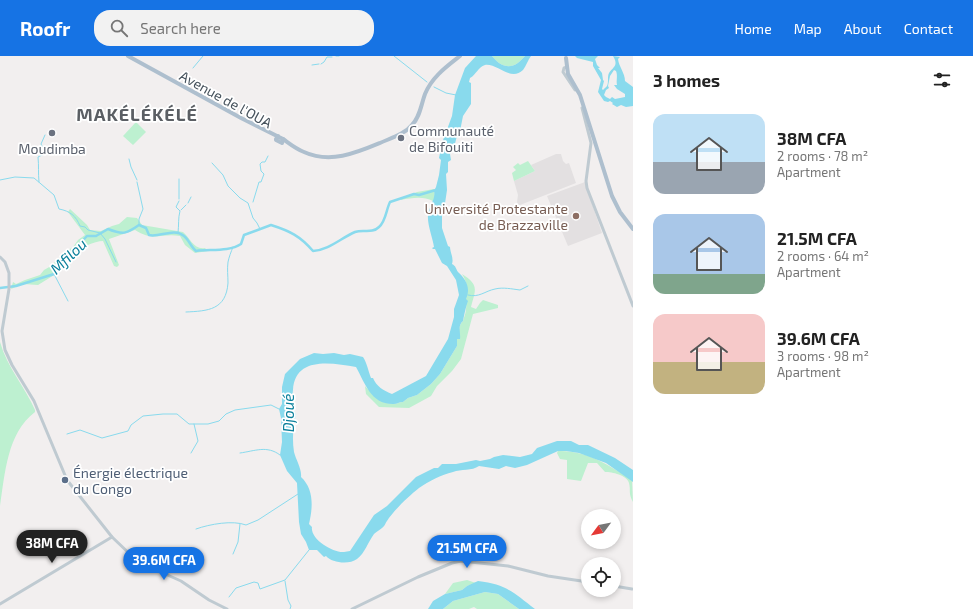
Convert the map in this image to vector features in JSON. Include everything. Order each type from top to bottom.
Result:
[{"type":"main road","name":"Avenue de l'OUA","points":[[123,56],[310,155],[325,158],[353,154],[401,134],[415,122],[426,94],[436,77],[460,56]]},
{"type":"main road","name":"Avenue de l'OUA","points":[[128,56],[277,138]]},
{"type":"main road","points":[[566,57],[568,74],[579,92],[612,196],[620,212],[633,229]]},
{"type":"street","points":[[567,67],[563,69],[563,72],[579,98],[590,137],[591,147],[586,181],[587,188],[633,306]]},
{"type":"street","points":[[0,257],[7,265],[9,273],[9,289],[2,331],[3,343],[7,356],[34,401],[66,480],[112,537],[133,557],[140,562],[177,579],[209,600],[226,609]]},
{"type":"street","points":[[0,604],[112,537]]},
{"type":"street","points":[[352,609],[418,577],[452,563],[461,561],[508,566],[548,576],[581,581]]},
{"type":"street","points":[[621,587],[632,589]]},
{"type":"shaded area","points":[[556,154],[561,154],[563,161],[566,164],[569,163],[576,183],[518,205],[518,195],[514,181],[535,171],[531,165]]},
{"type":"shaded area","name":"Université Protestante de Brazzaville","points":[[585,182],[602,233],[568,246],[547,196]]},
{"type":"green space","points":[[492,56],[525,56],[513,66],[507,66],[499,63]]},
{"type":"green space","points":[[136,122],[146,132],[133,145],[123,136]]},
{"type":"green space","points":[[528,161],[535,171],[514,181],[512,173],[516,170],[513,167],[518,163],[520,165]]},
{"type":"green space","points":[[434,189],[435,198],[433,201],[421,198],[401,200],[401,198],[417,192]]},
{"type":"green space","points":[[70,209],[87,225],[90,230],[101,231],[119,224],[127,217],[137,218],[142,225],[183,232],[195,245],[205,248],[208,251],[195,253],[185,245],[180,236],[147,236],[135,230],[109,239],[119,265],[117,267],[114,266],[103,241],[97,242],[77,251],[66,261],[59,272],[38,285],[23,284],[11,289],[13,282],[16,284],[40,275],[85,235],[68,212]]},
{"type":"green space","points":[[462,274],[471,281],[475,288],[471,307],[476,309],[483,300],[498,305],[498,308],[473,314],[461,359],[452,371],[437,386],[431,396],[409,408],[379,407],[366,394],[365,386],[381,401],[389,404],[395,404],[417,395],[431,384],[440,374],[457,346],[457,339],[460,336],[459,328],[466,312],[467,289]]},
{"type":"green space","points":[[0,342],[7,360],[31,402],[35,412],[18,431],[13,443],[6,468],[0,506]]},
{"type":"green space","points":[[558,451],[568,451],[588,456],[606,464],[632,480],[633,502],[628,480],[619,474],[605,472],[597,463],[588,463],[581,481],[567,479],[567,460],[560,459],[557,453]]},
{"type":"green space","points":[[467,580],[476,583],[467,586],[462,590],[445,594],[453,583]]},
{"type":"green space","points":[[485,592],[498,594],[519,609],[477,609],[474,607],[469,609],[443,609],[453,601]]},
{"type":"water","name":"Djoué","points":[[476,56],[492,56],[503,65],[513,66],[525,56],[531,56],[523,70],[518,73],[509,73],[490,65],[485,65],[470,78],[471,104],[463,116],[460,131],[462,133],[460,136],[457,136],[453,151],[450,154],[451,160],[448,162],[448,172],[446,174],[447,190],[442,216],[442,228],[448,246],[450,247],[453,260],[452,264],[468,287],[466,299],[468,301],[463,321],[460,325],[460,339],[457,339],[457,346],[440,374],[431,384],[417,395],[395,404],[380,401],[374,397],[366,386],[356,367],[336,364],[316,364],[307,367],[300,372],[295,379],[292,397],[292,405],[296,414],[293,442],[294,452],[300,468],[301,477],[310,493],[312,505],[309,524],[312,527],[312,532],[318,540],[329,548],[339,552],[350,551],[374,515],[387,506],[416,477],[434,468],[438,468],[442,464],[456,464],[476,460],[480,461],[503,455],[520,457],[532,454],[537,448],[557,441],[571,441],[579,445],[588,445],[615,458],[633,470],[633,482],[606,463],[579,453],[566,451],[558,451],[527,465],[515,468],[506,466],[499,469],[479,466],[473,469],[456,471],[444,475],[419,488],[402,503],[383,527],[374,534],[362,554],[357,559],[345,563],[336,562],[326,556],[324,557],[317,550],[309,550],[301,534],[297,483],[287,471],[280,455],[282,442],[279,409],[282,404],[282,387],[285,374],[300,359],[314,353],[334,353],[363,357],[371,378],[373,378],[381,388],[392,394],[426,376],[448,339],[454,317],[454,309],[459,295],[456,280],[447,266],[442,263],[435,249],[432,248],[434,247],[428,223],[428,215],[439,175],[441,160],[439,158],[442,143],[452,116],[455,95],[465,68]]},
{"type":"water","points":[[575,56],[598,56],[595,59],[600,68],[598,68],[602,73],[604,81],[603,90],[607,86],[609,73],[614,68],[615,59],[613,56],[620,57],[618,59],[625,81],[633,87],[633,106],[626,107],[621,105],[617,107],[610,101],[604,101],[598,92],[601,80],[593,66],[593,62],[577,58]],"holes":[[[614,70],[616,71],[617,85],[614,85],[625,94],[625,97],[615,99],[612,97],[610,99],[604,95],[606,90],[609,88],[610,76]]]},
{"type":"water","points":[[478,581],[488,582],[503,587],[535,609],[519,609],[498,594],[485,592],[453,601],[443,609],[428,609],[433,601],[445,594],[462,590]]},
{"type":"waterway","points":[[193,68],[203,56]]},
{"type":"waterway","points":[[394,56],[427,82]]},
{"type":"waterway","points":[[321,64],[327,57],[332,57]]},
{"type":"waterway","points":[[312,65],[319,64]]},
{"type":"waterway","points":[[434,87],[446,93],[456,95]]},
{"type":"waterway","points":[[39,182],[38,157],[44,154],[41,144],[45,135]]},
{"type":"waterway","points":[[253,202],[259,182],[261,182],[264,174],[261,171],[260,164],[265,162],[268,156]]},
{"type":"waterway","points":[[129,159],[137,180]]},
{"type":"waterway","points":[[212,163],[223,175],[228,186],[240,198],[248,203],[253,218],[260,229]]},
{"type":"waterway","points":[[0,180],[15,177],[34,178],[54,195],[59,209],[72,214],[77,219],[80,226],[100,233],[105,239],[116,262]]},
{"type":"waterway","points":[[179,179],[179,199]]},
{"type":"waterway","points":[[137,182],[143,209],[139,219],[139,225]]},
{"type":"waterway","name":"Mfilou","points":[[0,288],[16,286],[54,274],[67,255],[73,251],[87,236],[96,236],[108,229],[124,233],[139,225],[146,228],[149,235],[153,236],[176,232],[180,233],[186,238],[196,251],[236,247],[241,244],[244,235],[271,225],[284,229],[304,241],[313,251],[330,246],[355,232],[376,229],[383,222],[390,202],[414,194],[419,195],[436,190]]},
{"type":"waterway","points":[[188,203],[191,197]]},
{"type":"waterway","points":[[178,233],[180,211],[176,207],[179,201]]},
{"type":"waterway","points":[[181,210],[186,205]]},
{"type":"waterway","points":[[186,312],[208,310],[220,304],[224,299],[227,292],[229,256],[233,247]]},
{"type":"waterway","points":[[54,274],[68,301]]},
{"type":"waterway","points":[[468,295],[475,296],[498,288],[520,290],[528,286]]},
{"type":"waterway","name":"Djoué","points":[[67,434],[80,430],[102,438],[128,431],[131,425],[143,416],[177,414],[189,424],[208,424],[219,421],[226,414],[235,410],[271,405],[279,409]]},
{"type":"waterway","points":[[191,453],[198,441],[194,424]]},
{"type":"waterway","points":[[240,453],[266,449],[280,455]]},
{"type":"waterway","points":[[196,529],[221,523],[246,525],[258,520],[298,494]]},
{"type":"waterway","points":[[233,554],[238,542],[240,524]]},
{"type":"waterway","points":[[229,597],[236,588],[254,582],[258,583],[260,589],[285,580],[309,550]]},
{"type":"waterway","points":[[285,581],[288,600],[291,606],[290,609]]},
{"type":"place","name":"Moudimba","points":[[52,133]]},
{"type":"place","name":"Communauté de Bifouiti","points":[[401,138]]},
{"type":"place","name":"Université Protestante de Brazzaville","points":[[576,216]]},
{"type":"place","name":"Énergie électrique du Congo","points":[[65,480]]},
{"type":"district","name":"MAKÉLÉKÉLÉ","points":[[137,114]]}]
